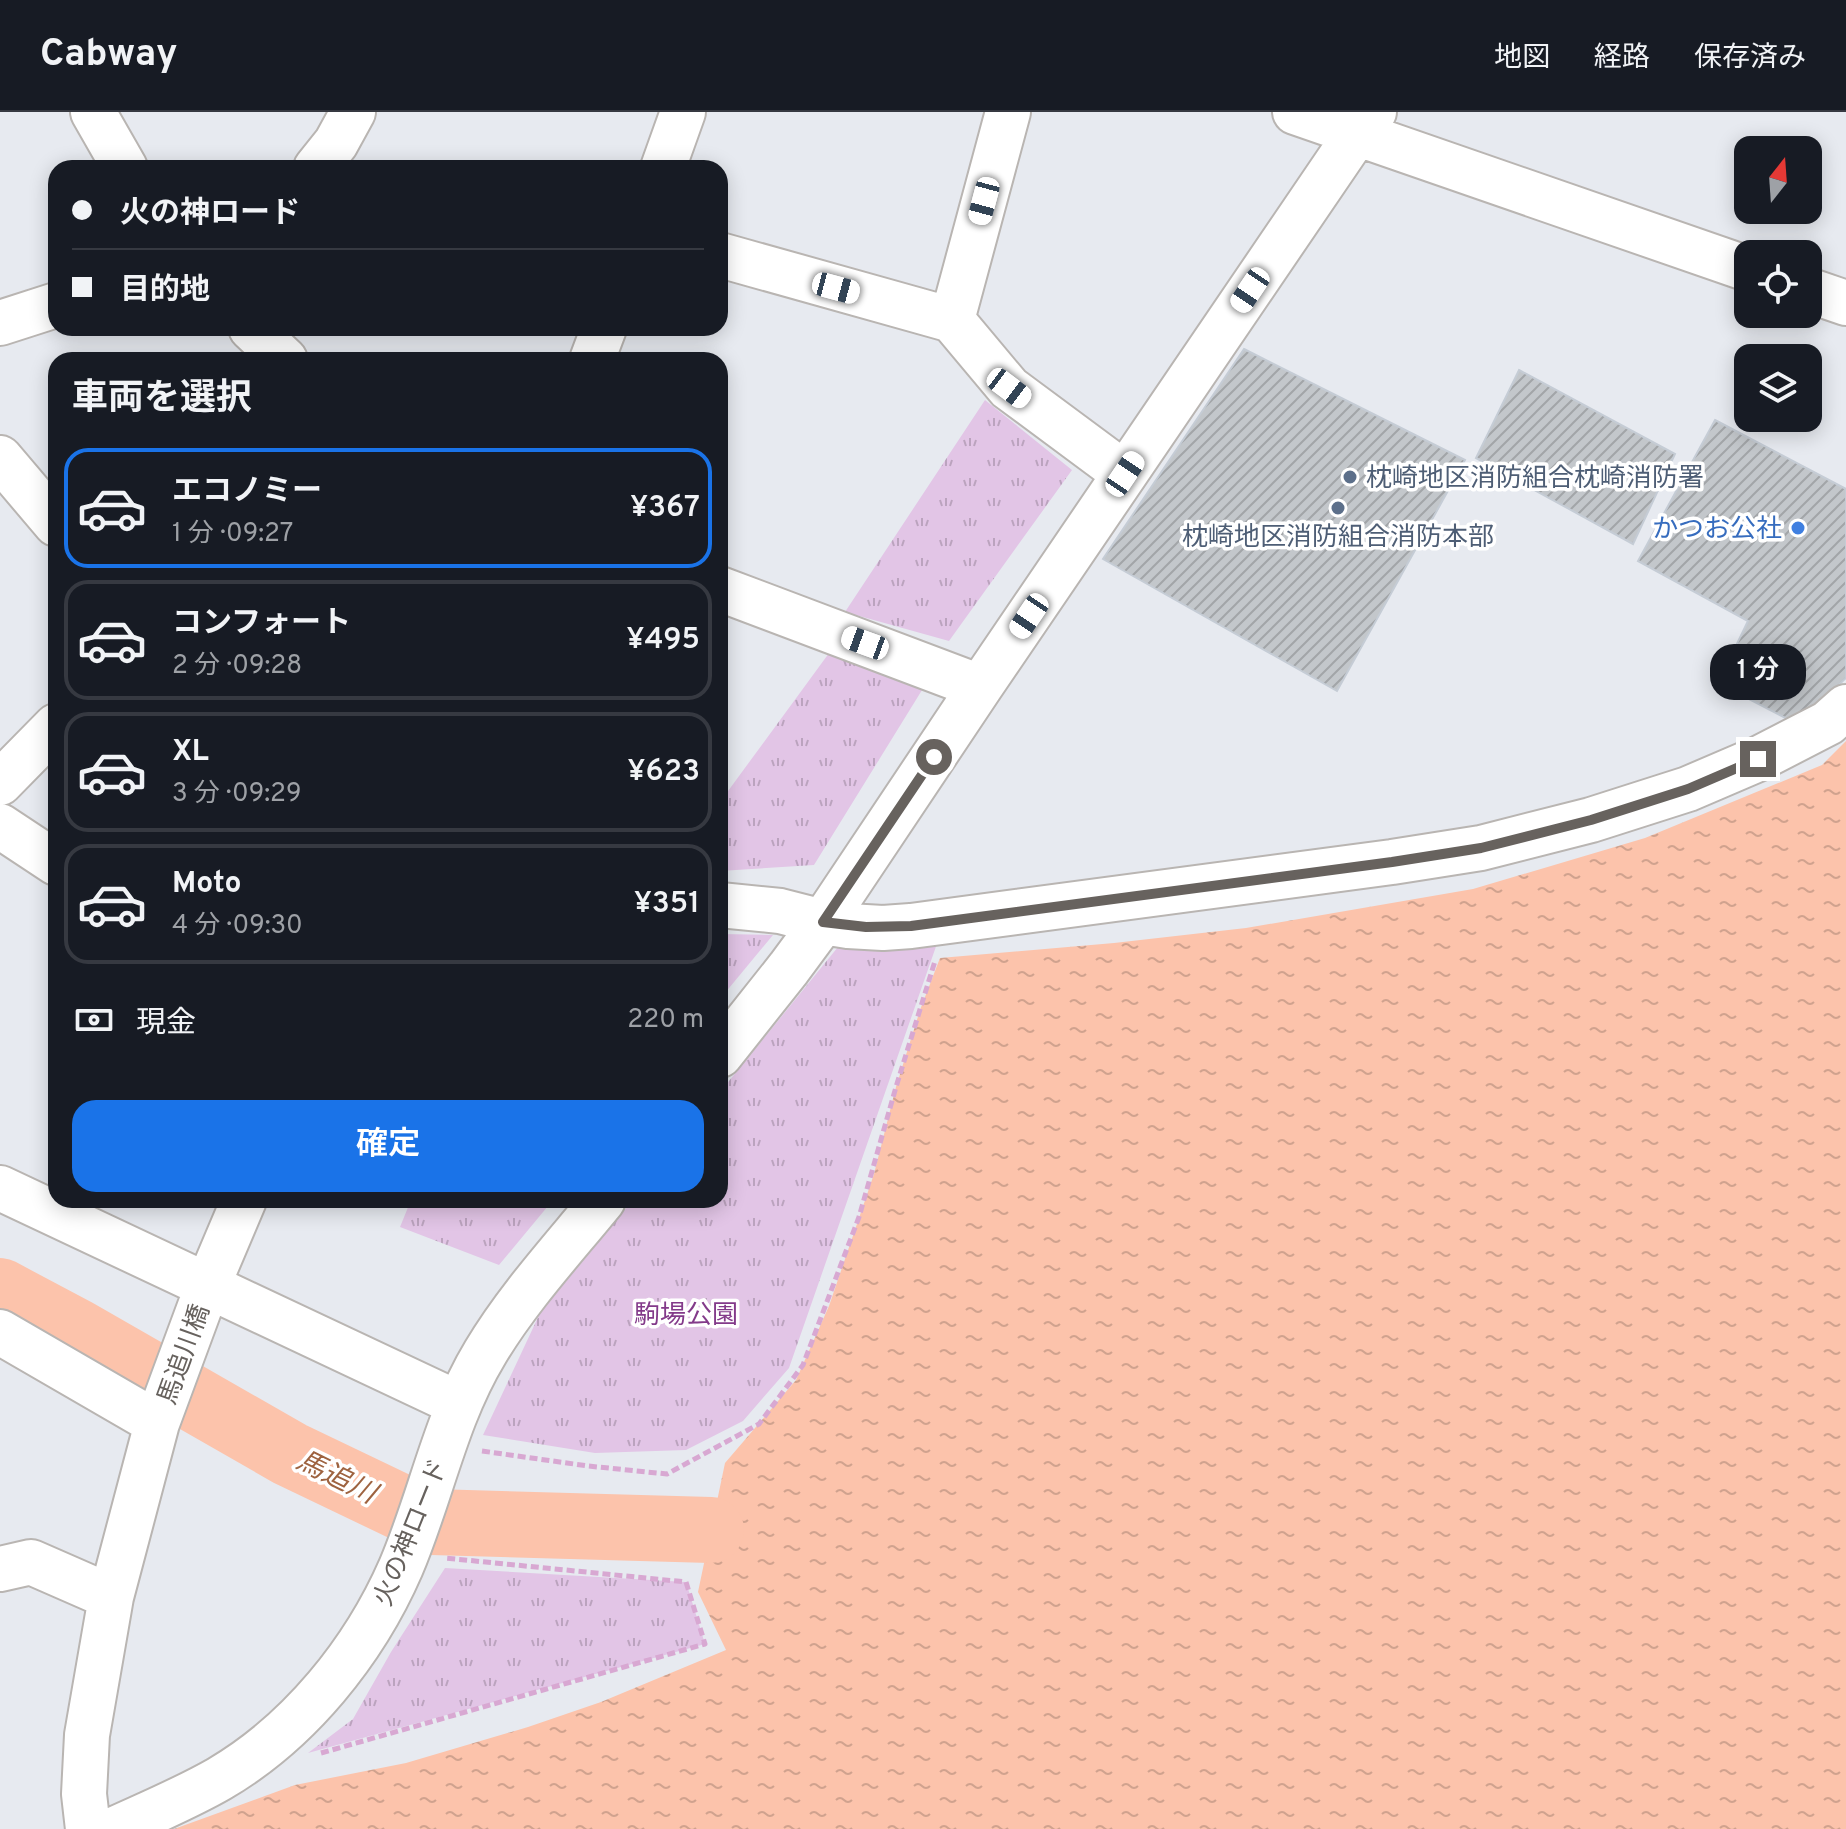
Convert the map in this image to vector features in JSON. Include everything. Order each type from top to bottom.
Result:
[{"type":"street","points":[[93,112],[120,160]]},
{"type":"street","points":[[322,160],[353,112]]},
{"type":"street","points":[[666,160],[683,112]]},
{"type":"street","points":[[952,320],[1008,112]]},
{"type":"street","points":[[1295,112],[1366,122],[1734,264]]},
{"type":"street","points":[[728,1045],[823,922],[1366,122]]},
{"type":"street","points":[[728,257],[952,320],[1009,388],[1125,474]]},
{"type":"street","points":[[1822,295],[1846,303]]},
{"type":"street","points":[[0,323],[48,308]]},
{"type":"street","points":[[260,336],[276,352]]},
{"type":"street","points":[[0,458],[48,515]]},
{"type":"street","points":[[728,592],[980,687]]},
{"type":"street","points":[[728,906],[780,911],[848,926],[883,928],[947,922],[1481,848],[1591,820],[1688,789],[1758,759],[1828,723],[1846,707]]},
{"type":"street","points":[[0,783],[48,734]]},
{"type":"street","points":[[0,826],[48,858]]},
{"type":"street","points":[[0,1188],[208,1285],[462,1431]]},
{"type":"street","name":"馬追川橋","points":[[88,1829],[84,1794],[87,1735],[111,1597],[157,1423],[208,1285],[241,1208]]},
{"type":"street","name":"火の神ロード","points":[[115,1829],[219,1779],[270,1744],[342,1669],[376,1617],[401,1567],[462,1431],[484,1354],[512,1313],[597,1208]]},
{"type":"street","points":[[0,1332],[157,1423]]},
{"type":"street","points":[[0,1569],[31,1562],[111,1597]]},
{"type":"path","points":[[462,1431],[588,1466],[667,1474],[759,1424],[803,1365],[859,1217],[947,922]]},
{"type":"path","points":[[320,1753],[705,1644],[686,1582],[444,1558]]},
{"type":"green space","points":[[985,400],[1072,470],[949,641],[845,612]]},
{"type":"green space","points":[[832,649],[927,682],[814,865],[728,870],[728,791]]},
{"type":"green space","points":[[728,934],[773,935],[728,989]]},
{"type":"green space","name":"駒場公園","points":[[940,935],[789,1368],[743,1421],[686,1450],[595,1453],[483,1435],[540,1313],[626,1208],[728,1208],[728,1082],[838,947]]},
{"type":"green space","points":[[408,1208],[546,1208],[499,1265],[400,1227]]},
{"type":"green space","points":[[445,1568],[686,1582],[705,1644],[308,1753],[353,1719],[391,1652]]},
{"type":"water","points":[[1846,741],[1846,1829],[174,1829],[295,1785],[406,1763],[528,1727],[601,1702],[726,1650],[698,1592],[725,1463],[796,1380],[829,1306],[874,1174],[920,1010],[940,958],[1246,928],[1473,889],[1645,838],[1822,765]]},
{"type":"building","points":[[1244,349],[1465,460],[1337,691],[1103,559]]},
{"type":"building","points":[[1519,370],[1675,454],[1633,544],[1476,458]]},
{"type":"building","points":[[1715,420],[1846,489],[1846,678],[1797,724],[1718,683],[1748,621],[1638,561]]},
{"type":"waterway","name":"馬追川","points":[[0,1291],[290,1454],[432,1522],[711,1530]]},
{"type":"place","name":"枕崎地区消防組合枕崎消防署","points":[[1350,477]]},
{"type":"place","name":"枕崎地区消防組合消防本部","points":[[1338,508]]},
{"type":"place","name":"かつお公社","points":[[1798,528]]},
{"type":"route","points":[[934,757],[823,922],[883,928],[911,926],[1481,848],[1591,820],[1688,789],[1758,759]]}]
